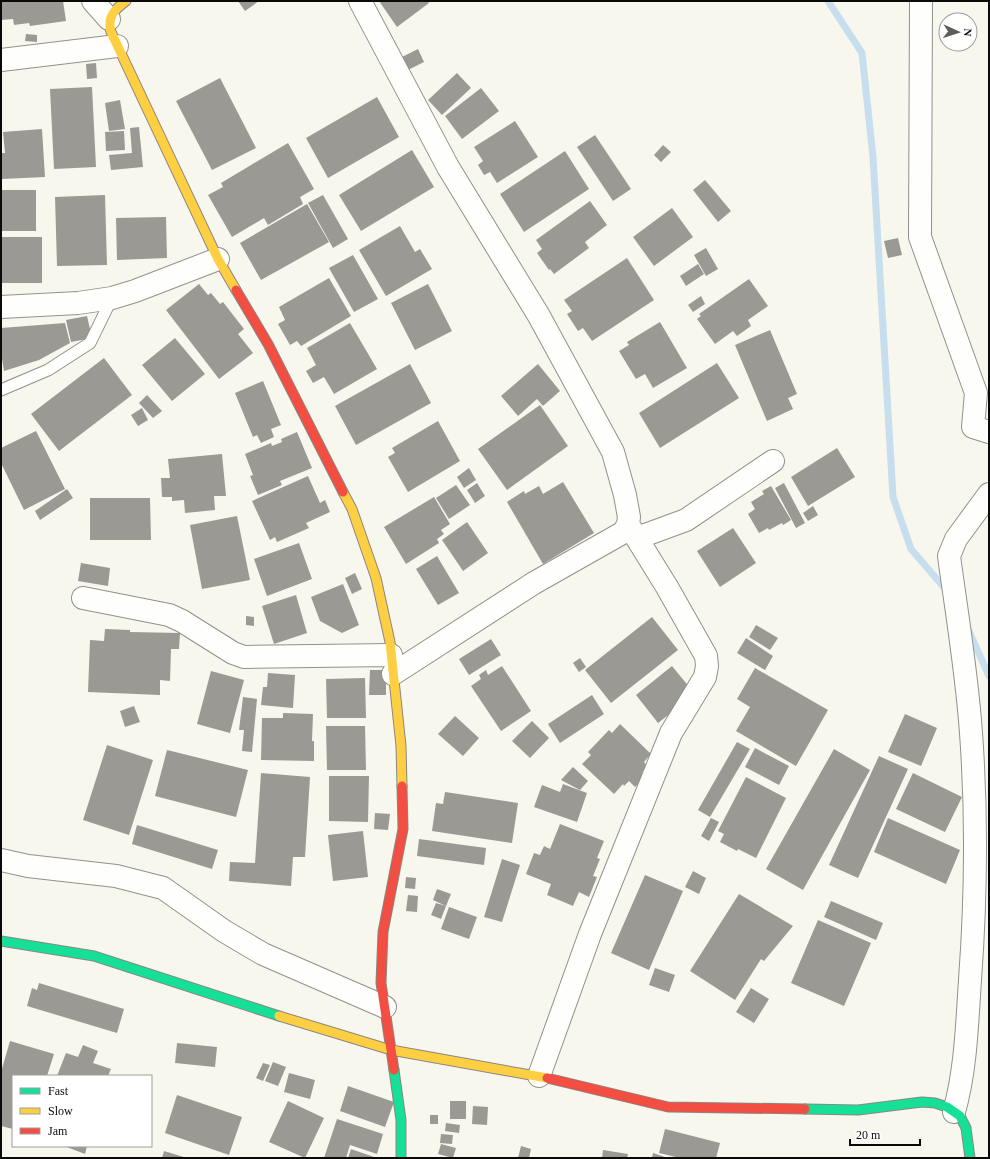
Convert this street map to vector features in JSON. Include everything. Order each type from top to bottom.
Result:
[{"type":"street","points":[[92,1],[109,19]]},
{"type":"street","points":[[126,1],[116,7],[112,12],[108,26],[110,33],[218,259],[268,344],[352,509],[376,578],[392,664],[401,746],[403,829],[383,932],[381,983],[401,1120],[401,1158]]},
{"type":"street","points":[[360,1],[448,167],[539,316],[613,452],[625,494],[632,531],[667,587],[706,656],[707,666],[705,677],[668,740],[590,934],[539,1076]]},
{"type":"street","points":[[921,1],[920,237],[976,393],[972,427],[989,432]]},
{"type":"street","points":[[1,60],[117,46]]},
{"type":"street","points":[[1,307],[78,303],[112,298],[135,291],[218,259]]},
{"type":"street","points":[[83,598],[168,615],[182,621],[233,653],[244,657],[392,664],[624,532],[686,520],[773,461]]},
{"type":"street","points":[[954,1112],[959,1093],[964,1061],[972,949],[975,822],[971,732],[949,556],[956,539],[989,494]]},
{"type":"street","points":[[1,860],[28,866],[116,876],[163,888],[224,931],[263,954],[385,1008]]},
{"type":"street","points":[[1,941],[94,956],[299,1023],[391,1050],[539,1076],[668,1107],[858,1110],[922,1102],[935,1103],[946,1107],[960,1116],[966,1128],[970,1158]]},
{"type":"lane","points":[[1,390],[48,370],[90,343],[112,298]]},
{"type":"building","points":[[1,1],[63,1],[66,21],[30,26],[29,23],[14,25],[13,19],[1,20]]},
{"type":"building","points":[[238,1],[259,1],[245,11]]},
{"type":"building","points":[[379,1],[427,1],[429,3],[397,27]]},
{"type":"building","points":[[26,34],[37,35],[37,42],[25,41]]},
{"type":"building","points":[[418,49],[424,62],[408,70],[402,57]]},
{"type":"building","points":[[96,63],[97,78],[87,79],[86,64]]},
{"type":"building","points":[[457,73],[471,88],[442,115],[428,100]]},
{"type":"building","points":[[220,78],[256,148],[212,170],[176,101]]},
{"type":"building","points":[[92,87],[96,167],[54,169],[50,89]]},
{"type":"building","points":[[481,88],[499,111],[462,139],[445,116]]},
{"type":"building","points":[[377,97],[399,137],[328,178],[306,138]]},
{"type":"building","points":[[120,100],[125,129],[109,131],[105,103]]},
{"type":"building","points":[[515,121],[538,157],[497,183],[490,172],[484,175],[478,165],[483,161],[474,147]]},
{"type":"building","points":[[139,127],[143,167],[111,170],[109,155],[132,153],[130,128]]},
{"type":"building","points":[[42,129],[45,177],[2,179],[1,153],[5,153],[3,132]]},
{"type":"building","points":[[124,131],[125,150],[106,151],[105,132]]},
{"type":"building","points":[[595,135],[631,189],[613,201],[577,147]]},
{"type":"building","points":[[288,143],[314,189],[300,197],[303,204],[268,225],[264,218],[232,237],[208,195],[223,187],[221,183]]},
{"type":"building","points":[[663,145],[671,152],[661,162],[654,155]]},
{"type":"building","points":[[412,150],[434,187],[361,231],[339,195]]},
{"type":"building","points":[[565,151],[589,189],[524,232],[500,194]]},
{"type":"building","points":[[705,180],[731,211],[718,222],[693,190]]},
{"type":"building","points":[[1,190],[36,190],[36,231],[1,231]]},
{"type":"building","points":[[105,195],[107,265],[57,266],[55,197]]},
{"type":"building","points":[[323,195],[348,239],[333,248],[308,203]]},
{"type":"building","points":[[590,201],[607,225],[585,242],[589,248],[554,274],[550,269],[549,270],[537,253],[542,249],[536,240]]},
{"type":"building","points":[[307,204],[329,242],[261,280],[240,243]]},
{"type":"building","points":[[672,208],[693,237],[654,266],[633,237]]},
{"type":"building","points":[[166,217],[167,258],[117,260],[116,218]]},
{"type":"building","points":[[400,226],[415,252],[420,249],[432,269],[386,296],[359,250]]},
{"type":"building","points":[[1,237],[42,237],[42,283],[2,283]]},
{"type":"building","points":[[898,238],[902,255],[888,258],[884,241]]},
{"type":"building","points":[[706,248],[718,269],[706,276],[694,255]]},
{"type":"building","points":[[353,255],[378,299],[354,312],[329,268]]},
{"type":"building","points":[[627,258],[654,300],[592,341],[583,328],[578,331],[567,314],[572,311],[564,300]]},
{"type":"building","points":[[698,264],[704,274],[686,286],[680,276]]},
{"type":"building","points":[[329,278],[351,316],[301,346],[297,341],[290,345],[278,324],[285,320],[279,307]]},
{"type":"building","points":[[749,279],[768,306],[748,320],[751,326],[737,336],[733,331],[715,344],[697,319],[701,316],[699,314]]},
{"type":"building","points":[[199,284],[208,295],[211,293],[220,304],[223,302],[244,329],[238,334],[253,353],[219,379],[166,310]]},
{"type":"building","points":[[428,284],[452,331],[415,350],[391,303]]},
{"type":"building","points":[[701,296],[705,304],[693,312],[688,305]]},
{"type":"building","points":[[87,316],[92,338],[71,342],[66,320]]},
{"type":"building","points":[[660,322],[687,368],[653,388],[645,374],[636,379],[619,351],[629,345],[627,342]]},
{"type":"building","points":[[65,323],[70,343],[39,360],[4,371],[1,353],[1,328]]},
{"type":"building","points":[[350,323],[377,369],[334,394],[324,377],[313,383],[306,371],[316,365],[307,348]]},
{"type":"building","points":[[770,330],[797,394],[788,398],[793,409],[767,421],[735,345]]},
{"type":"building","points":[[175,338],[205,374],[172,401],[142,365]]},
{"type":"building","points":[[104,358],[132,395],[59,451],[31,414]]},
{"type":"building","points":[[717,363],[739,398],[660,448],[639,413]]},
{"type":"building","points":[[410,364],[431,403],[356,445],[335,406]]},
{"type":"building","points":[[538,364],[560,391],[543,406],[537,399],[518,416],[501,396]]},
{"type":"building","points":[[263,381],[281,425],[271,429],[274,437],[261,443],[257,435],[253,437],[235,393]]},
{"type":"building","points":[[147,395],[162,411],[153,418],[139,403]]},
{"type":"building","points":[[540,405],[568,446],[507,490],[478,449]]},
{"type":"building","points":[[142,408],[148,420],[138,426],[131,415]]},
{"type":"building","points":[[438,421],[460,461],[408,492],[388,457],[395,453],[392,448]]},
{"type":"building","points":[[36,431],[65,489],[24,510],[1,463],[1,448]]},
{"type":"building","points":[[297,432],[312,468],[280,481],[282,485],[258,495],[250,476],[253,475],[245,454],[271,443],[272,446],[282,442],[281,439]]},
{"type":"building","points":[[837,448],[855,477],[808,506],[791,477]]},
{"type":"building","points":[[222,454],[226,496],[214,496],[215,510],[185,513],[184,500],[172,501],[172,497],[162,497],[161,478],[170,478],[168,459]]},
{"type":"building","points":[[469,468],[476,480],[464,488],[457,477]]},
{"type":"building","points":[[308,476],[320,503],[325,500],[330,512],[306,523],[309,528],[277,542],[275,537],[270,540],[252,501]]},
{"type":"building","points":[[563,482],[594,533],[543,564],[507,502],[524,491],[525,494],[539,486],[543,494]]},
{"type":"building","points":[[477,483],[485,496],[475,503],[467,490]]},
{"type":"building","points":[[784,483],[805,523],[796,528],[775,488]]},
{"type":"building","points":[[456,485],[470,505],[449,519],[436,498]]},
{"type":"building","points":[[771,486],[791,520],[783,525],[782,523],[769,530],[768,528],[759,533],[748,514],[755,509],[751,502],[764,494],[762,491]]},
{"type":"building","points":[[67,489],[73,498],[40,520],[35,511]]},
{"type":"building","points":[[434,497],[450,524],[441,530],[444,534],[437,539],[439,543],[406,564],[384,527]]},
{"type":"building","points":[[90,498],[150,498],[151,540],[90,540]]},
{"type":"building","points":[[813,506],[818,515],[808,521],[803,513]]},
{"type":"building","points":[[237,516],[250,580],[202,589],[190,525]]},
{"type":"building","points":[[467,522],[488,553],[463,571],[442,540]]},
{"type":"building","points":[[733,528],[756,563],[720,587],[697,551]]},
{"type":"building","points":[[299,543],[312,579],[267,596],[254,559]]},
{"type":"building","points":[[437,556],[459,593],[438,605],[416,569]]},
{"type":"building","points":[[81,563],[110,568],[108,586],[78,581]]},
{"type":"building","points":[[355,573],[362,589],[352,594],[345,578]]},
{"type":"building","points":[[343,584],[359,625],[342,633],[320,621],[311,597]]},
{"type":"building","points":[[296,595],[307,633],[274,644],[262,606]]},
{"type":"building","points":[[246,616],[254,617],[254,626],[246,625]]},
{"type":"building","points":[[652,617],[678,650],[611,703],[585,670]]},
{"type":"building","points":[[756,625],[778,638],[770,650],[749,637]]},
{"type":"building","points":[[105,629],[130,630],[130,632],[180,633],[179,649],[171,649],[170,681],[160,680],[160,695],[88,692],[90,640],[104,641]]},
{"type":"building","points":[[746,638],[773,656],[765,670],[737,653]]},
{"type":"building","points":[[491,639],[501,655],[469,675],[459,659]]},
{"type":"building","points":[[580,658],[586,667],[579,672],[573,663]]},
{"type":"building","points":[[502,666],[531,711],[501,731],[471,686],[481,679],[479,675],[486,670],[488,675]]},
{"type":"building","points":[[672,666],[695,694],[658,723],[636,695]]},
{"type":"building","points":[[755,668],[828,710],[796,766],[736,731],[750,707],[737,699]]},
{"type":"building","points":[[370,670],[386,670],[386,695],[369,695]]},
{"type":"building","points":[[211,671],[244,680],[230,733],[197,724]]},
{"type":"building","points":[[268,673],[295,675],[293,708],[261,705],[263,687],[267,687]]},
{"type":"building","points":[[365,678],[366,718],[327,718],[326,679]]},
{"type":"building","points":[[592,695],[604,714],[560,743],[548,724]]},
{"type":"building","points":[[243,697],[257,699],[252,752],[242,751],[244,730],[239,730]]},
{"type":"building","points":[[134,706],[140,722],[125,727],[120,711]]},
{"type":"building","points":[[283,713],[313,714],[312,741],[314,741],[314,761],[261,760],[262,718],[283,718]]},
{"type":"building","points":[[905,714],[937,728],[921,766],[888,752]]},
{"type":"building","points":[[455,716],[479,738],[463,756],[438,734]]},
{"type":"building","points":[[532,721],[549,738],[530,758],[512,741]]},
{"type":"building","points":[[620,724],[651,754],[644,762],[647,766],[642,772],[646,776],[635,787],[629,781],[624,786],[623,784],[614,794],[582,764],[591,755],[588,752],[609,730],[612,733]]},
{"type":"building","points":[[326,726],[365,726],[366,770],[327,770]]},
{"type":"building","points":[[737,742],[750,749],[710,817],[698,810]]},
{"type":"building","points":[[107,745],[153,760],[129,835],[83,820]]},
{"type":"building","points":[[755,748],[789,766],[779,785],[745,767]]},
{"type":"building","points":[[834,749],[870,770],[803,890],[766,869]]},
{"type":"building","points":[[167,750],[248,770],[236,817],[155,796]]},
{"type":"building","points":[[879,756],[908,769],[858,878],[829,865]]},
{"type":"building","points":[[573,767],[588,781],[580,790],[561,780]]},
{"type":"building","points":[[261,773],[310,777],[305,857],[293,857],[291,886],[229,881],[230,862],[255,863]]},
{"type":"building","points":[[913,773],[962,797],[945,832],[896,809]]},
{"type":"building","points":[[329,776],[369,776],[368,822],[329,821]]},
{"type":"building","points":[[746,777],[786,798],[756,858],[738,849],[737,851],[720,842],[724,834],[718,831]]},
{"type":"building","points":[[563,784],[587,793],[577,822],[534,807],[542,785],[560,792]]},
{"type":"building","points":[[445,792],[518,803],[512,843],[432,831],[436,803],[443,804]]},
{"type":"building","points":[[375,813],[390,814],[388,830],[374,829]]},
{"type":"building","points":[[711,818],[719,822],[709,841],[701,836]]},
{"type":"building","points":[[888,818],[960,850],[946,884],[874,852]]},
{"type":"building","points":[[560,824],[604,841],[597,858],[600,859],[593,876],[597,877],[589,897],[579,892],[573,906],[547,895],[551,884],[526,874],[534,853],[540,855],[544,846],[550,849]]},
{"type":"building","points":[[137,825],[218,850],[212,869],[132,844]]},
{"type":"building","points":[[363,831],[368,877],[333,881],[328,835]]},
{"type":"building","points":[[419,839],[486,848],[484,865],[417,856]]},
{"type":"building","points":[[502,859],[520,865],[502,922],[484,917]]},
{"type":"building","points":[[693,871],[706,878],[699,894],[685,887]]},
{"type":"building","points":[[645,875],[683,891],[649,970],[611,953]]},
{"type":"building","points":[[406,877],[416,878],[415,889],[405,888]]},
{"type":"building","points":[[437,889],[451,894],[446,906],[433,900]]},
{"type":"building","points":[[739,894],[793,926],[764,961],[761,959],[735,1000],[690,971]]},
{"type":"building","points":[[408,895],[418,896],[417,912],[406,911]]},
{"type":"building","points":[[831,901],[883,923],[876,940],[824,917]]},
{"type":"building","points":[[436,903],[446,906],[441,919],[431,915]]},
{"type":"building","points":[[449,907],[477,917],[469,939],[441,929]]},
{"type":"building","points":[[818,920],[871,943],[844,1006],[791,983]]},
{"type":"building","points":[[655,968],[675,975],[669,992],[649,985]]},
{"type":"building","points":[[39,983],[124,1009],[117,1033],[27,1006],[32,988],[37,990]]},
{"type":"building","points":[[751,988],[769,999],[754,1023],[736,1012]]},
{"type":"building","points":[[10,1041],[54,1054],[47,1075],[12,1075],[12,1129],[1,1126],[1,1072]]},
{"type":"building","points":[[177,1043],[217,1047],[215,1067],[175,1063]]},
{"type":"building","points":[[83,1045],[98,1051],[93,1063],[111,1069],[108,1075],[57,1075],[66,1053],[78,1057]]},
{"type":"building","points":[[273,1062],[286,1067],[278,1086],[265,1081]]},
{"type":"building","points":[[263,1063],[270,1065],[263,1081],[256,1078]]},
{"type":"building","points":[[289,1073],[315,1080],[310,1099],[284,1092]]},
{"type":"building","points":[[348,1086],[394,1102],[385,1127],[340,1111]]},
{"type":"building","points":[[177,1095],[242,1117],[229,1155],[165,1133]]},
{"type":"building","points":[[288,1101],[324,1118],[305,1158],[269,1142]]},
{"type":"building","points":[[450,1101],[466,1101],[466,1119],[450,1119]]},
{"type":"building","points":[[473,1106],[488,1107],[487,1125],[472,1124]]},
{"type":"building","points":[[430,1115],[438,1115],[438,1124],[430,1124]]},
{"type":"building","points":[[337,1119],[383,1134],[377,1154],[350,1145],[346,1158],[324,1158]]},
{"type":"building","points":[[446,1123],[460,1125],[459,1133],[445,1131]]},
{"type":"building","points":[[665,1129],[720,1143],[716,1158],[680,1158],[659,1153]]},
{"type":"building","points":[[441,1134],[453,1135],[452,1144],[440,1143]]},
{"type":"building","points":[[441,1144],[456,1148],[453,1158],[438,1154]]},
{"type":"building","points":[[521,1146],[531,1149],[529,1158],[518,1158]]},
{"type":"building","points":[[67,1147],[87,1147],[85,1154]]},
{"type":"building","points":[[351,1149],[377,1158],[348,1158]]},
{"type":"building","points":[[603,1150],[628,1154],[627,1158],[602,1158]]},
{"type":"building","points":[[164,1151],[187,1158],[162,1158]]},
{"type":"building","points":[[653,1153],[668,1158],[652,1158]]},
{"type":"waterway","points":[[828,1],[862,53],[873,157],[893,497],[911,549],[948,592]]},
{"type":"waterway","points":[[968,629],[989,676]]},
{"type":"traffic: fast","points":[[1,941],[94,956],[279,1016]]},
{"type":"traffic: fast","points":[[394,1070],[401,1120],[401,1158]]},
{"type":"traffic: fast","points":[[805,1109],[858,1110],[922,1102],[935,1103],[947,1107],[960,1116],[966,1128],[970,1158]]},
{"type":"traffic: slow","points":[[126,1],[112,14],[110,22],[111,32],[218,259],[236,290]]},
{"type":"traffic: slow","points":[[343,492],[352,509],[376,578],[390,642],[401,746],[402,786]]},
{"type":"traffic: slow","points":[[279,1016],[391,1050],[547,1078]]},
{"type":"traffic: jam","points":[[236,290],[268,344],[343,492]]},
{"type":"traffic: jam","points":[[394,1070],[381,983],[383,932],[403,829],[402,786]]},
{"type":"traffic: jam","points":[[547,1078],[668,1107],[805,1109]]}]
